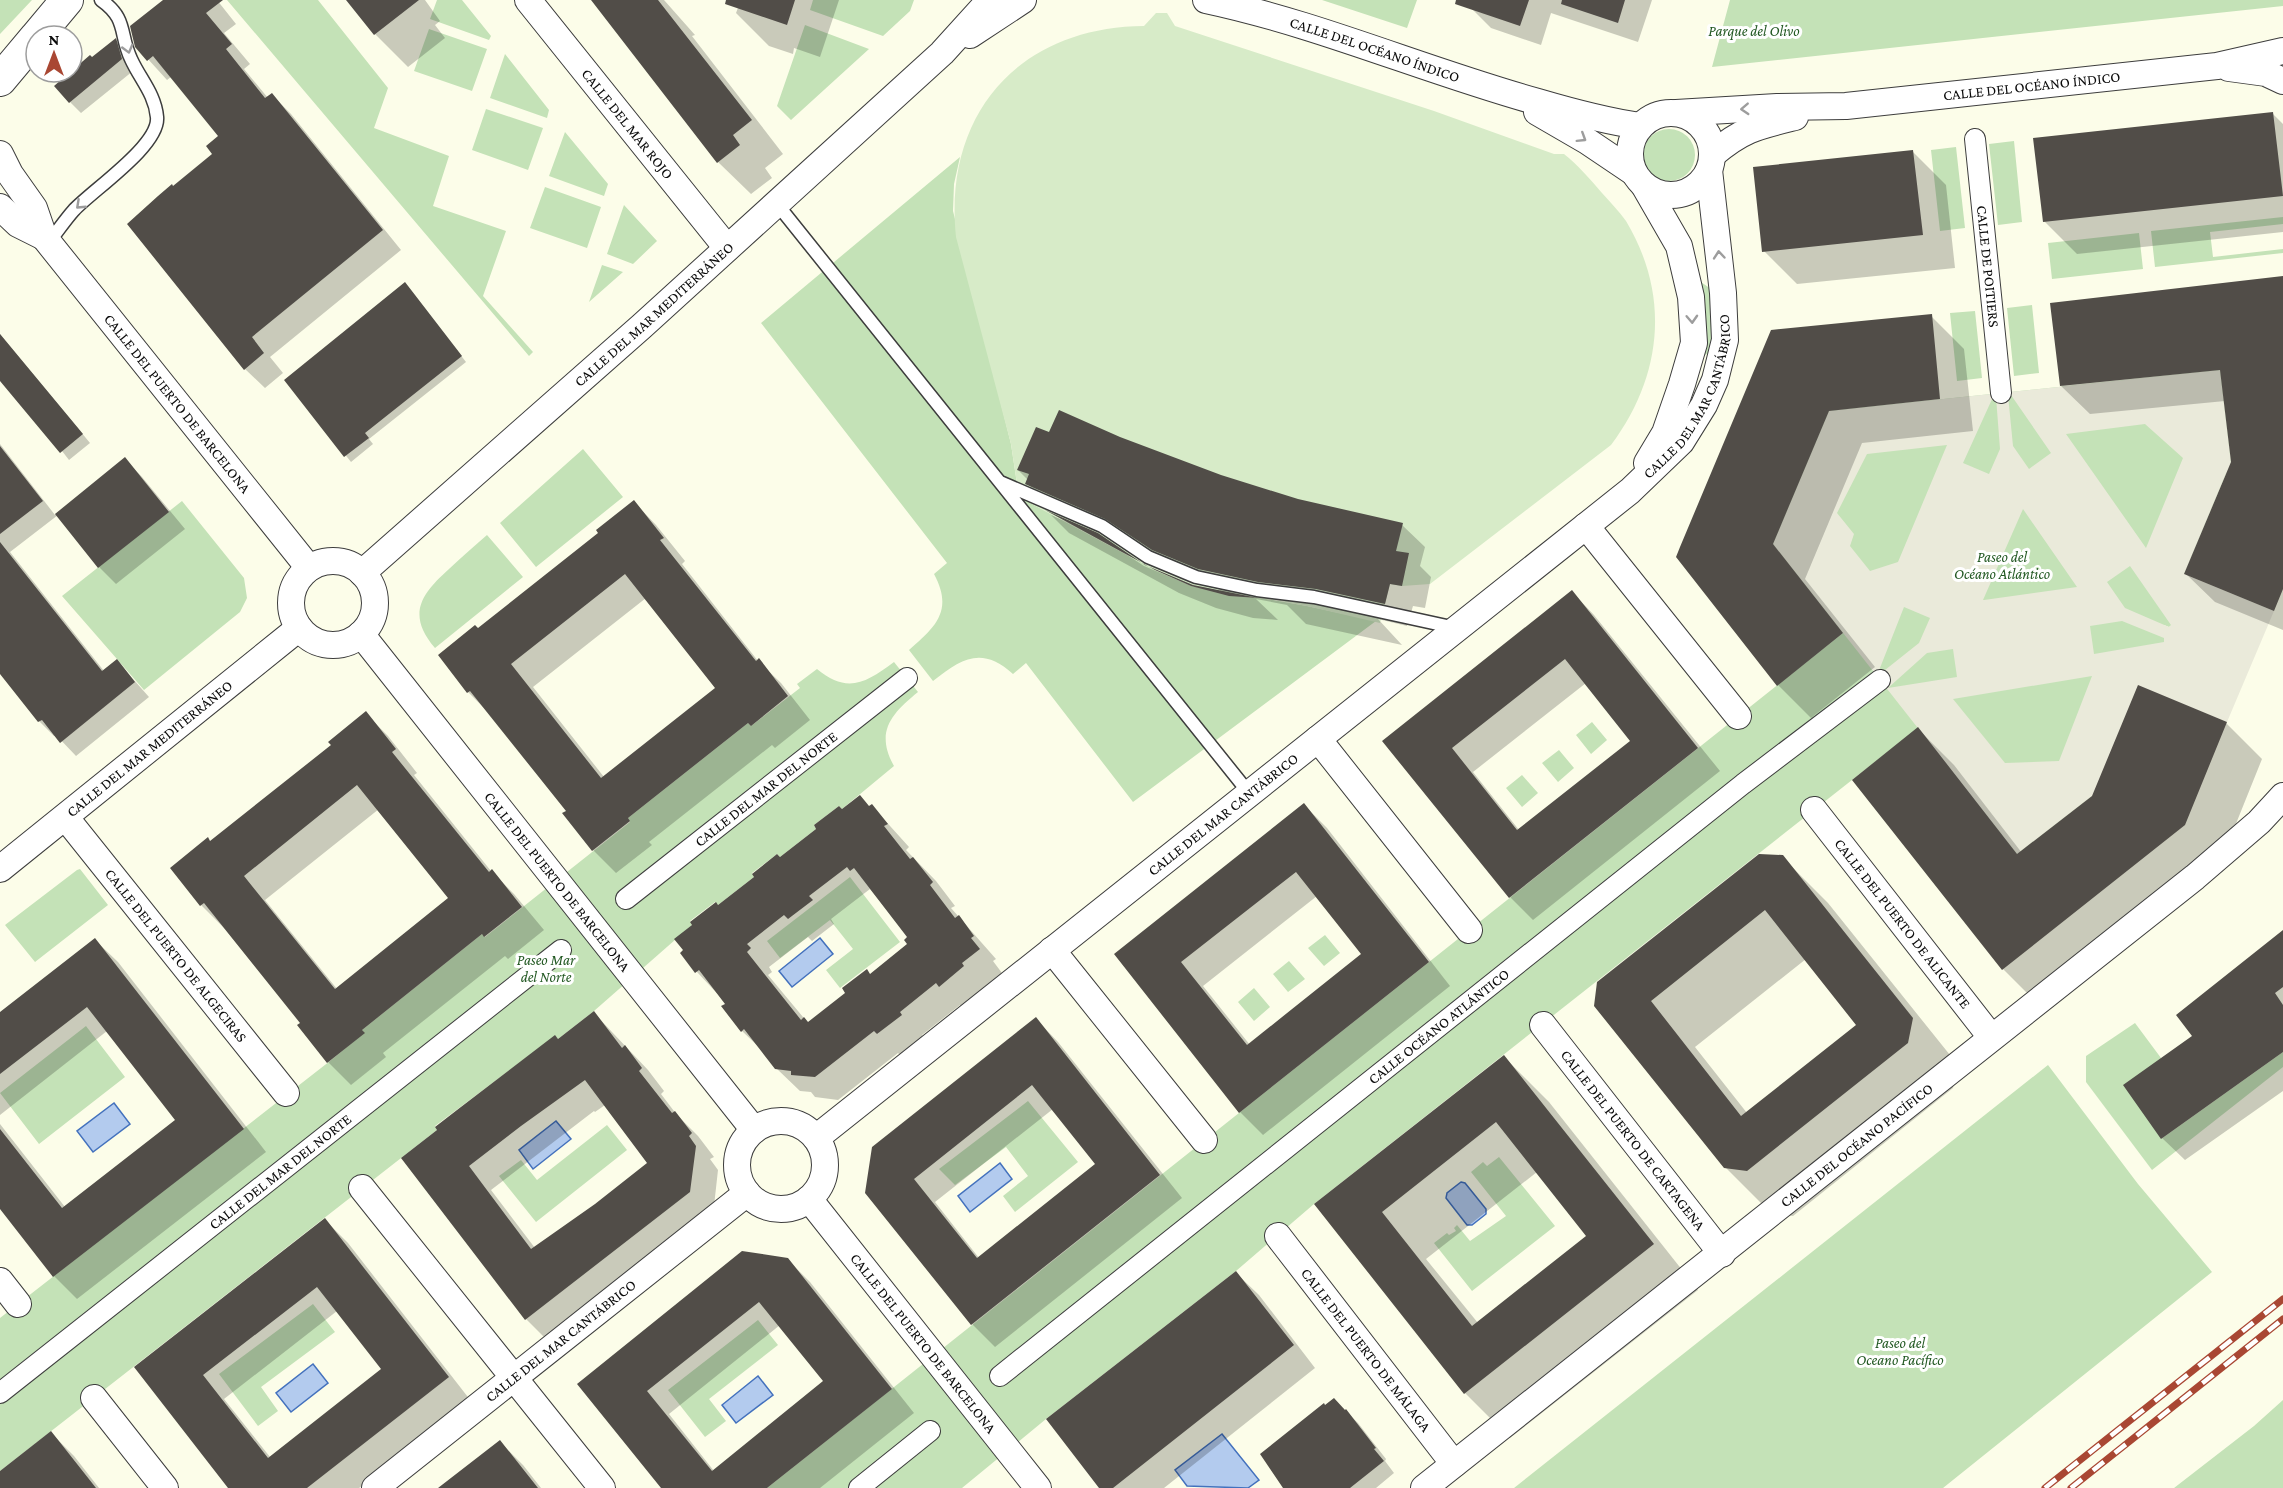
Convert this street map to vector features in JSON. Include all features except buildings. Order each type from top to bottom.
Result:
[{"type":"street","points":[[48,24],[67,0]]},
{"type":"street","name":"CALLE DEL MAR ROJO","points":[[528,0],[727,248]]},
{"type":"street","name":"CALLE DEL MAR MEDITERRÁNEO","points":[[362,573],[777,204],[942,53],[990,0]]},
{"type":"street","name":"CALLE DEL MAR MEDITERRÁNEO","points":[[942,53],[1023,0]]},
{"type":"street","name":"CALLE DEL OCÉANO ÍNDICO","points":[[1206,0],[1244,5],[1494,90],[1608,122],[1640,126]]},
{"type":"street","name":"CALLE DEL OCÉANO ÍNDICO","points":[[1676,113],[1777,107],[1846,106],[2217,66],[2283,51]]},
{"type":"street","points":[[2,81],[24,53]]},
{"type":"street","name":"CALLE DEL OCÉANO ÍNDICO","points":[[2217,66],[2266,73],[2283,81]]},
{"type":"street","name":"CALLE DEL OCÉANO ÍNDICO","points":[[1494,90],[1548,117],[1639,180]]},
{"type":"street","name":"CALLE DEL OCÉANO ÍNDICO","points":[[1711,162],[1731,139],[1753,128],[1846,106]]},
{"type":"street","points":[[1663,113],[1676,113],[1688,116],[1698,123],[1711,143],[1711,162],[1703,180],[1693,189],[1669,196],[1656,193],[1639,180],[1630,161],[1630,148],[1633,136],[1650,118],[1663,113]]},
{"type":"street","name":"CALLE DE POITIERS","points":[[1974,139],[2001,393]]},
{"type":"street","name":"CALLE DEL PUERTO DE BARCELONA","points":[[0,154],[10,174],[34,208],[46,240],[309,568]]},
{"type":"street","name":"CALLE DEL MAR CANTÁBRICO","points":[[816,1138],[1630,491],[1681,442],[1704,405],[1715,380],[1725,340],[1711,162]]},
{"type":"street","name":"CALLE DEL MAR CANTÁBRICO","points":[[1639,180],[1679,246],[1723,293]]},
{"type":"street","name":"CALLE DEL PUERTO DE BARCELONA","points":[[0,207],[18,224],[46,240]]},
{"type":"street","name":"CALLE DEL MAR CANTÁBRICO","points":[[1630,491],[1665,433],[1694,343],[1691,297],[1679,246]]},
{"type":"street","points":[[1586,525],[1738,716]]},
{"type":"street","points":[[337,561],[350,565],[362,573],[370,583],[375,609],[370,622],[361,634],[348,643],[334,645],[314,641],[299,628],[292,617],[290,604],[292,591],[298,579],[309,568],[324,562],[337,561]]},
{"type":"street","name":"CALLE DEL MAR MEDITERRÁNEO","points":[[0,869],[299,628]]},
{"type":"street","name":"CALLE DEL PUERTO DE BARCELONA","points":[[361,634],[754,1130]]},
{"type":"street","name":"CALLE DEL MAR DEL NORTE","points":[[626,899],[906,678]]},
{"type":"street","name":"CALLE OCÉANO ATLÁNTICO","points":[[1000,1376],[1743,784],[1880,680]]},
{"type":"street","points":[[1318,739],[1469,930]]},
{"type":"street","name":"CALLE DEL OCÉANO PACÍFICO","points":[[1424,1488],[1722,1254],[1991,1037],[2203,872],[2259,822],[2283,796]]},
{"type":"street","name":"CALLE DEL PUERTO DE ALICANTE","points":[[1814,810],[1991,1037]]},
{"type":"street","name":"CALLE DEL PUERTO DE ALGECIRAS","points":[[66,818],[286,1093]]},
{"type":"street","name":"CALLE DEL MAR DEL NORTE","points":[[0,1393],[561,950]]},
{"type":"street","points":[[1052,950],[1204,1140]]},
{"type":"street","name":"CALLE DEL PUERTO DE CARTAGENA","points":[[1543,1025],[1722,1254]]},
{"type":"street","points":[[780,1120],[800,1125],[816,1138],[823,1149],[824,1175],[819,1188],[809,1199],[796,1206],[783,1209],[757,1202],[747,1193],[740,1181],[737,1167],[738,1154],[744,1141],[754,1130],[767,1123],[780,1120]]},
{"type":"street","points":[[362,1188],[602,1488]]},
{"type":"street","name":"CALLE DEL MAR CANTÁBRICO","points":[[375,1488],[747,1193]]},
{"type":"street","name":"CALLE DEL PUERTO DE BARCELONA","points":[[809,1199],[1038,1488]]},
{"type":"street","name":"CALLE DEL PUERTO DE MÁLAGA","points":[[1278,1236],[1454,1464]]},
{"type":"street","points":[[0,1281],[18,1304]]},
{"type":"street","points":[[94,1398],[165,1488]]},
{"type":"street","points":[[859,1488],[930,1431]]},
{"type":"lane","points":[[46,240],[74,210],[144,146],[154,133],[157,124],[157,114],[149,88],[130,59],[119,17],[101,0]]},
{"type":"lane","points":[[777,204],[1249,793]]},
{"type":"lane","points":[[1000,482],[1102,525],[1148,557],[1196,578],[1257,590],[1314,597],[1457,628]]},
{"type":"green space","points":[[0,0],[32,0],[0,34]]},
{"type":"green space","points":[[227,0],[318,0],[388,88],[374,128],[449,156],[433,206],[506,231],[483,296],[533,352],[529,356]]},
{"type":"green space","points":[[437,0],[462,0],[491,36],[489,40],[430,19]]},
{"type":"green space","points":[[813,0],[914,0],[910,11],[883,36],[810,10]]},
{"type":"green space","points":[[1322,0],[1417,0],[1407,28]]},
{"type":"green space","name":"Parque del Olivo","points":[[1730,0],[2283,0],[2283,6],[1712,67]]},
{"type":"green space","points":[[1156,13],[1167,13],[1175,26],[1434,111],[1554,154],[1564,154],[1584,172],[1626,221],[1640,249],[1650,278],[1654,307],[1654,336],[1650,364],[1641,392],[1628,419],[1611,445],[1430,584],[1402,586],[1390,584],[1380,623],[1307,606],[1270,599],[1229,596],[1191,586],[1155,570],[1019,497],[1011,444],[956,237],[955,192],[962,152],[977,116],[999,85],[1027,61],[1060,42],[1100,30],[1144,26]]},
{"type":"green space","points":[[805,25],[869,49],[791,120],[777,106]]},
{"type":"green space","points":[[429,29],[487,49],[472,91],[414,71]]},
{"type":"green space","points":[[505,54],[549,110],[547,118],[490,98]]},
{"type":"green space","points":[[486,109],[543,128],[528,170],[472,150]]},
{"type":"green space","points":[[1664,129],[1674,129],[1688,136],[1695,155],[1688,174],[1674,181],[1664,181],[1654,177],[1647,170],[1643,160],[1643,150],[1647,140],[1654,133]]},
{"type":"green space","points":[[565,132],[608,184],[604,196],[549,176]]},
{"type":"green space","points":[[2014,141],[2022,222],[1998,225],[1989,144]]},
{"type":"green space","points":[[1956,147],[1965,228],[1940,231],[1931,150]]},
{"type":"green space","points":[[960,157],[954,184],[953,211],[1011,444],[1019,497],[1155,570],[1191,586],[1307,606],[1376,621],[1133,802],[1026,663],[1013,674],[992,660],[972,658],[953,666],[933,681],[909,650],[927,634],[939,617],[942,598],[934,574],[947,563],[761,323]]},
{"type":"green space","points":[[545,187],[601,207],[587,248],[530,228]]},
{"type":"green space","points":[[624,205],[657,241],[633,264],[607,254]]},
{"type":"green space","points":[[2283,217],[2283,224],[2210,232],[2213,257],[2283,249],[2283,253],[2155,267],[2151,231]]},
{"type":"green space","points":[[2139,233],[2143,269],[2052,279],[2048,243]]},
{"type":"green space","points":[[602,265],[623,272],[589,302]]},
{"type":"green space","points":[[1695,278],[1714,291],[1713,328],[1709,352],[1704,356],[1700,356]]},
{"type":"green space","points":[[2032,305],[2039,373],[2014,376],[2007,308]]},
{"type":"green space","points":[[1975,311],[1982,378],[1957,381],[1950,313]]},
{"type":"green space","name":"Paseo del Océano Atlántico","points":[[2220,370],[2232,472],[2226,473],[2166,617],[2172,625],[2169,627],[2164,625],[2164,642],[2097,792],[2017,854],[1918,728],[1314,1204],[1236,1271],[1046,1419],[962,1488],[767,1488],[1843,633],[1773,544],[1829,411]]},
{"type":"green space","points":[[583,449],[623,497],[536,567],[500,523]]},
{"type":"green space","points":[[182,501],[244,578],[247,598],[240,612],[144,690],[62,596]]},
{"type":"green space","points":[[487,535],[523,577],[435,648],[421,625],[419,615],[424,597],[439,579]]},
{"type":"green space","name":"Paseo Mar del Norte","points":[[894,662],[918,692],[900,708],[886,733],[888,754],[894,766],[842,809],[839,806],[814,825],[816,829],[780,857],[777,854],[752,873],[754,877],[718,905],[715,902],[690,921],[692,925],[594,1011],[558,1039],[555,1036],[435,1126],[437,1130],[0,1471],[0,1318],[330,1061],[364,1033],[362,1030],[482,934],[485,937],[630,822],[628,818],[748,723],[751,726],[800,688],[797,684],[817,669],[838,681],[856,683]]},
{"type":"green space","points":[[1592,722],[1607,740],[1591,754],[1576,735]]},
{"type":"green space","points":[[1559,750],[1574,768],[1558,782],[1542,763]]},
{"type":"green space","points":[[1522,775],[1538,793],[1522,807],[1506,788]]},
{"type":"green space","points":[[80,869],[108,905],[35,962],[5,925]]},
{"type":"green space","points":[[850,877],[900,942],[840,988],[826,970],[853,949],[830,920],[780,958],[767,941]]},
{"type":"green space","points":[[1325,935],[1340,953],[1324,966],[1308,948]]},
{"type":"green space","points":[[1289,961],[1305,979],[1288,992],[1273,974]]},
{"type":"green space","points":[[1254,988],[1270,1007],[1254,1021],[1238,1002]]},
{"type":"green space","points":[[2135,1023],[2161,1058],[2161,1139],[2283,1052],[2283,1067],[2152,1170],[2086,1082],[2086,1056]]},
{"type":"green space","points":[[86,1026],[125,1077],[39,1144],[0,1093]]},
{"type":"green space","name":"Paseo del Oceano Pacífico","points":[[2048,1065],[2138,1184],[2212,1272],[1943,1488],[1514,1488]]},
{"type":"green space","points":[[1028,1101],[1078,1162],[1015,1212],[1003,1196],[1028,1176],[1006,1147],[955,1185],[939,1169]]},
{"type":"green space","points":[[607,1125],[627,1150],[536,1222],[499,1176],[521,1160],[537,1180]]},
{"type":"green space","points":[[1499,1157],[1555,1226],[1472,1291],[1434,1243],[1447,1233],[1449,1235],[1456,1231],[1454,1228],[1457,1225],[1470,1241],[1506,1216],[1471,1172],[1483,1162],[1487,1166]]},
{"type":"green space","points":[[313,1304],[335,1332],[261,1387],[278,1411],[258,1426],[219,1374]]},
{"type":"green space","points":[[758,1320],[778,1345],[709,1399],[726,1421],[705,1437],[668,1390]]},
{"type":"green space","points":[[2283,1400],[2283,1488],[2174,1488],[2254,1426]]},
{"type":"shaded area","points":[[2220,370],[2232,472],[2226,473],[2184,574],[2274,611],[2227,722],[2138,686],[2097,792],[2017,854],[1773,544],[1829,411]],"holes":[[[2008,395],[2011,395],[2051,453],[2029,469],[2013,446]],[[1993,397],[1996,397],[2000,449],[1989,474],[1963,463]],[[2145,424],[2183,458],[2146,548],[2066,434]],[[1947,445],[1898,562],[1870,571],[1850,546],[1854,534],[1837,513],[1867,454]],[[2023,509],[2077,587],[1984,600],[1983,600]],[[2130,566],[2171,625],[2169,627],[2125,608],[2107,582]],[[1904,607],[1930,618],[1919,643],[1880,674],[1878,673]],[[2122,621],[2164,638],[2164,642],[2094,654],[2090,626]],[[1953,649],[1957,677],[1888,688],[1927,653]],[[2092,676],[2059,761],[2005,763],[1953,699]]]},
{"type":"water","points":[[820,938],[833,954],[792,987],[779,971]]},
{"type":"water","points":[[114,1103],[130,1124],[93,1152],[77,1131]]},
{"type":"water","points":[[556,1121],[571,1139],[533,1169],[519,1150]]},
{"type":"water","points":[[1000,1163],[1012,1179],[970,1212],[958,1196]]},
{"type":"water","points":[[1461,1182],[1465,1183],[1486,1209],[1486,1214],[1472,1225],[1467,1225],[1446,1198],[1447,1193]]},
{"type":"water","points":[[313,1364],[328,1383],[291,1412],[276,1393]]},
{"type":"water","points":[[758,1376],[773,1395],[736,1423],[722,1405]]},
{"type":"water","points":[[1222,1434],[1259,1480],[1248,1488],[1187,1486],[1175,1470]]},
{"type":"railway","points":[[2045,1488],[2283,1299]]},
{"type":"railway","points":[[2071,1488],[2283,1319]]}]
